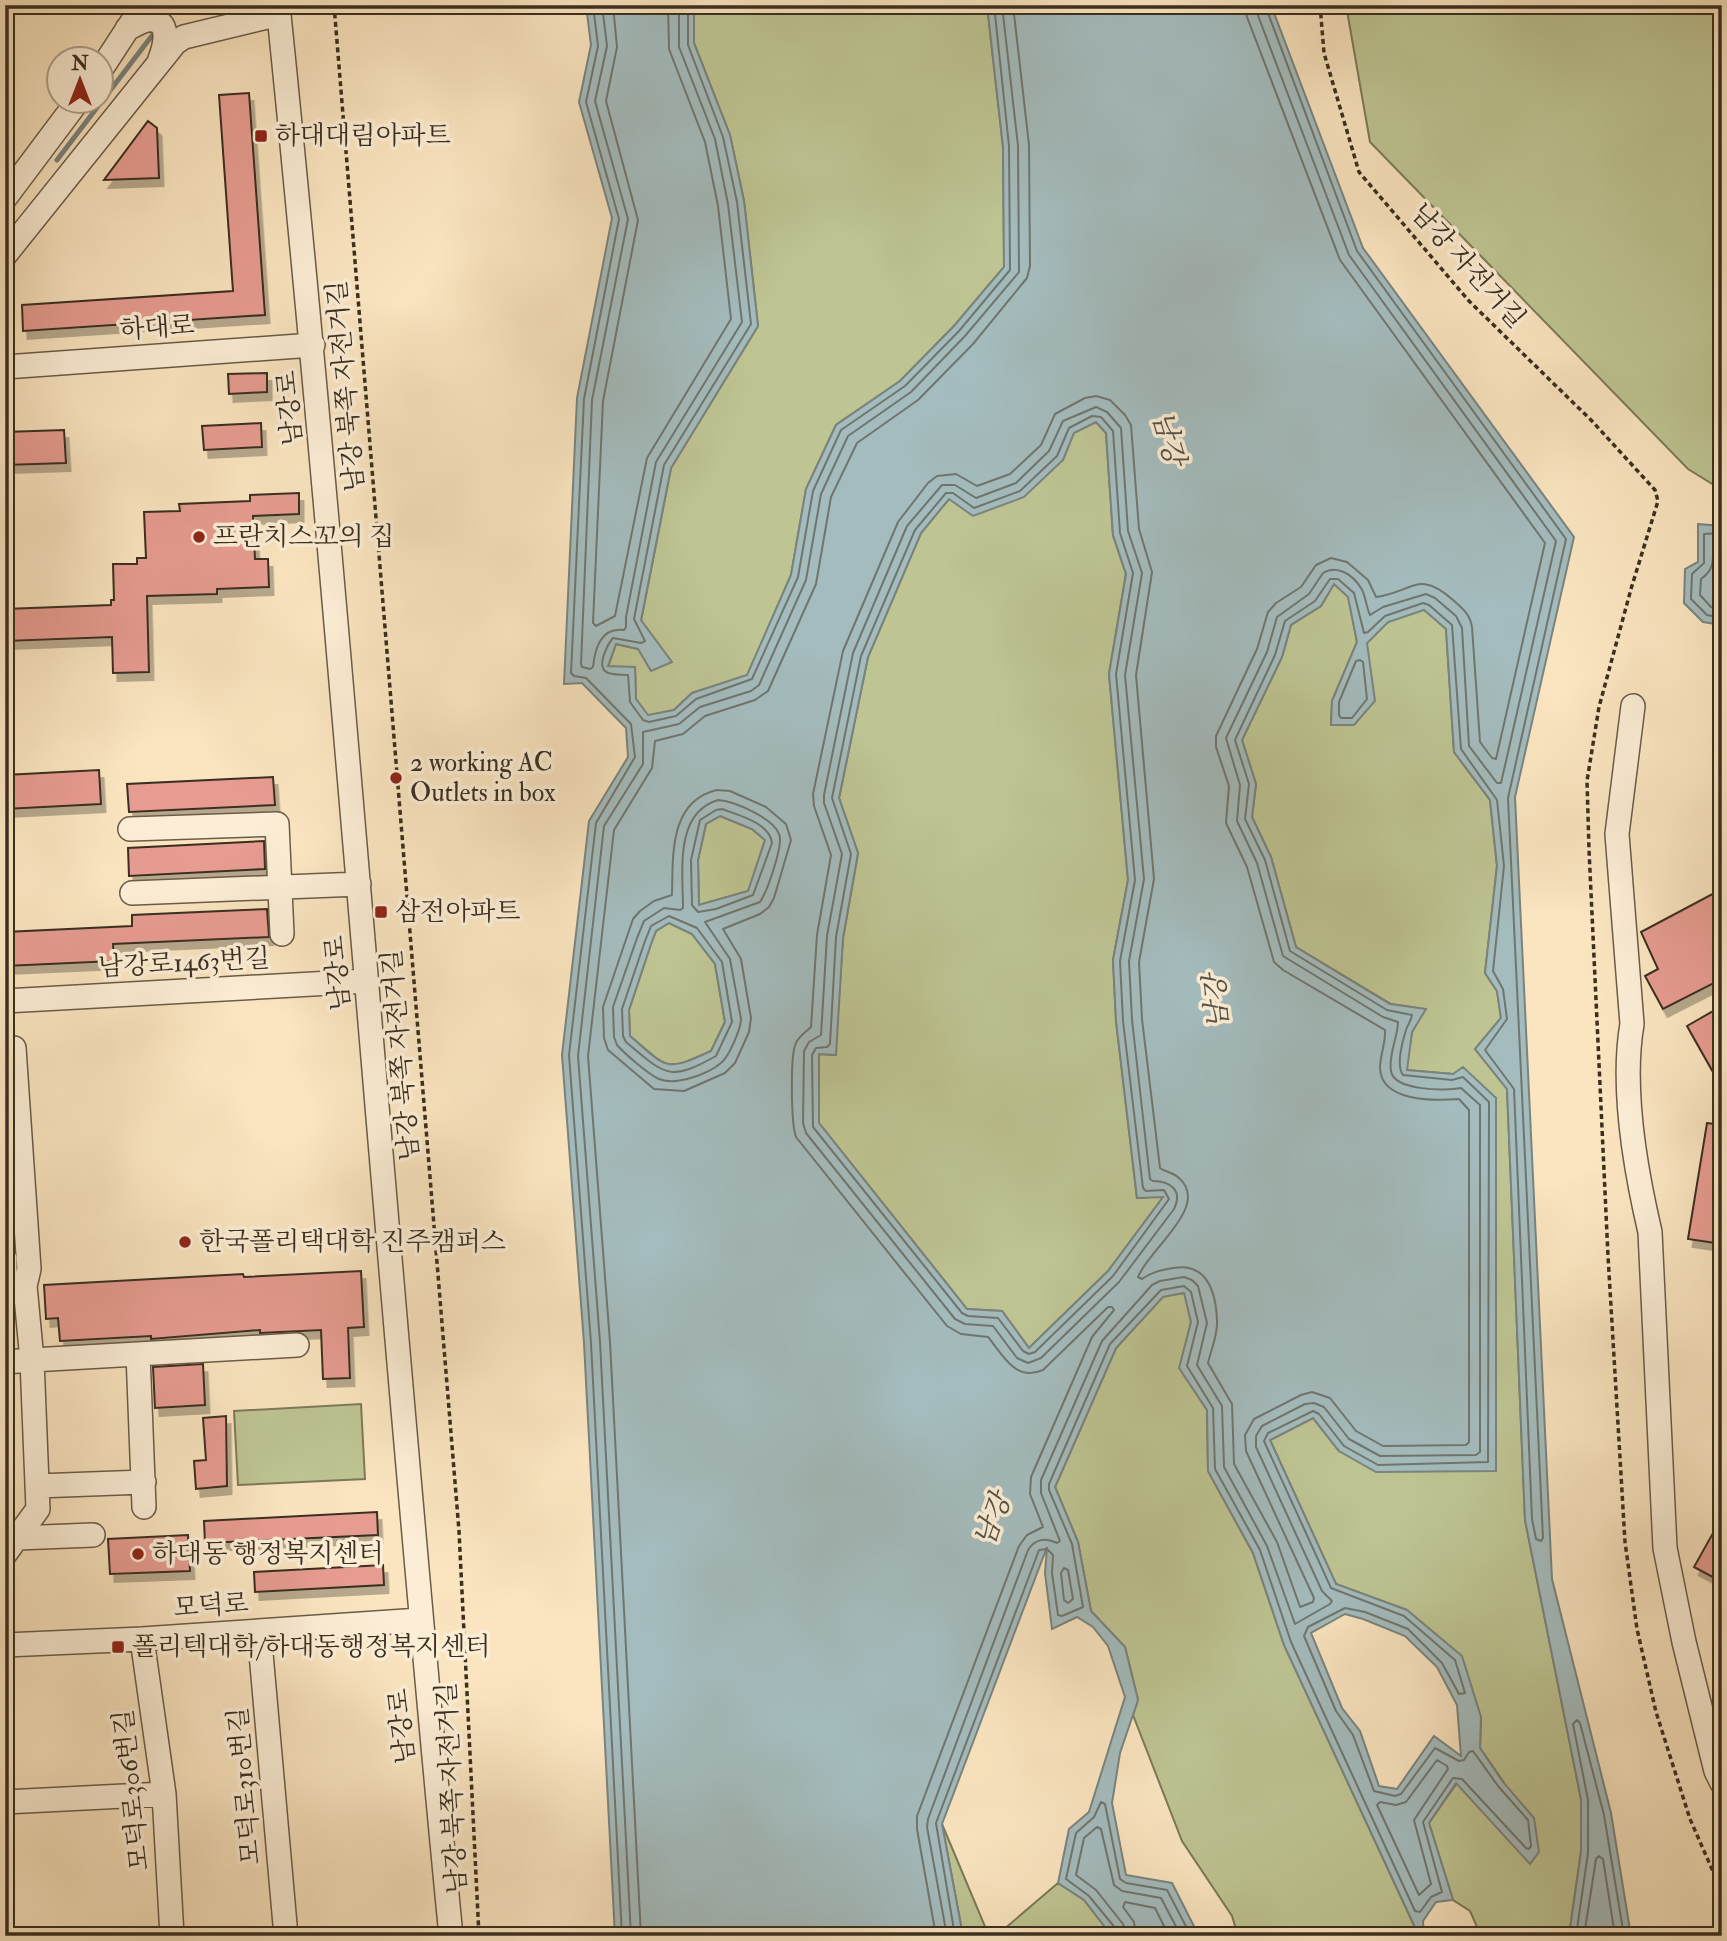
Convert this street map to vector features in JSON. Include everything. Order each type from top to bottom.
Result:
[{"type":"street","points":[[116,46],[143,5]]},
{"type":"street","points":[[5,255],[175,43],[184,37],[279,9]]},
{"type":"street","name":"남강로","points":[[279,9],[313,345],[420,1620],[451,1936]]},
{"type":"street","points":[[127,29],[147,20],[157,22],[164,28],[167,41],[160,59]]},
{"type":"street","points":[[5,198],[67,116]]},
{"type":"street","name":"하대로","points":[[5,368],[313,345]]},
{"type":"street","points":[[1633,706],[1617,834],[1632,1024],[1627,1055],[1628,1068],[1638,1181],[1650,1232],[1665,1548],[1684,1642],[1716,1772],[1722,1783]]},
{"type":"street","points":[[130,829],[277,824],[282,934]]},
{"type":"street","points":[[132,893],[359,884]]},
{"type":"street","name":"남강로1463번길","points":[[5,1001],[367,981]]},
{"type":"street","points":[[5,1048],[13,1048],[29,1269],[25,1286],[32,1360],[38,1509],[9,1542]]},
{"type":"street","points":[[5,1259],[5,1272]]},
{"type":"street","points":[[5,1362],[298,1345]]},
{"type":"street","points":[[138,1354],[144,1507]]},
{"type":"street","points":[[37,1486],[144,1482]]},
{"type":"street","points":[[9,1542],[93,1535]]},
{"type":"street","name":"모덕로","points":[[5,1645],[142,1639],[420,1620]]},
{"type":"street","name":"모덕로310번길","points":[[259,1631],[286,1936]]},
{"type":"street","name":"모덕로306번길","points":[[142,1639],[164,1794],[172,1936]]},
{"type":"street","points":[[5,1802],[164,1794]]},
{"type":"path","name":"남강 북쪽 자전거길","points":[[334,5],[459,1531],[479,1936]]},
{"type":"path","name":"남강 자전거길","points":[[1320,5],[1324,53],[1359,172],[1469,301],[1592,421],[1655,490],[1658,501],[1655,514]]},
{"type":"green space","points":[[694,5],[987,5],[1003,147],[1004,267],[954,326],[900,381],[836,425],[806,489],[791,575],[747,676],[692,693],[674,710],[648,716],[636,699],[635,667],[608,667],[616,644],[638,649],[671,468],[758,326],[744,201],[730,135],[694,43]]},
{"type":"green space","points":[[1346,5],[1722,5],[1722,490],[1688,469],[1370,142]]},
{"type":"green space","points":[[1096,422],[1106,433],[1113,535],[1126,574],[1109,674],[1128,880],[1113,960],[1116,1021],[1137,1198],[1164,1196],[1108,1271],[1029,1348],[1002,1311],[967,1309],[819,1123],[819,1054],[835,1055],[843,938],[858,853],[839,798],[868,657],[921,533],[949,499],[1063,460],[1073,433]]},
{"type":"green space","points":[[1334,584],[1348,596],[1357,642],[1332,701],[1331,725],[1367,643],[1388,622],[1424,609],[1446,629],[1454,752],[1490,800],[1497,866],[1485,973],[1497,991],[1501,1018],[1475,1049],[1507,1089],[1525,1520],[1581,1799],[1581,1852],[1569,1936],[1481,1936],[1470,1911],[1453,1900],[1429,1823],[1457,1783],[1503,1781],[1480,1748],[1481,1717],[1407,1610],[1336,1584],[1270,1440],[1313,1418],[1339,1451],[1496,1098],[1453,1074],[1406,1070],[1412,1032],[1425,1009],[1391,1004],[1296,947],[1271,857],[1252,817],[1256,784],[1242,740],[1282,657],[1291,625],[1321,606]]},
{"type":"green space","points":[[720,816],[752,829],[765,840],[749,891],[699,905],[698,860],[706,824]]},
{"type":"green space","points":[[669,923],[692,934],[715,964],[725,1022],[711,1051],[675,1064],[660,1061],[630,1036],[629,1010],[651,944],[656,931]]},
{"type":"green space","points":[[1185,1293],[1191,1322],[1180,1368],[1207,1410],[1208,1471],[1253,1553],[1284,1645],[1419,1936],[1238,1936],[1232,1916],[1182,1841],[1133,1715],[1138,1700],[1125,1647],[1091,1611],[1078,1542],[1055,1487],[1116,1348],[1163,1296]]},
{"type":"green space","points":[[361,1404],[365,1479],[238,1485],[234,1411]]},
{"type":"green space","points":[[942,1824],[989,1936],[963,1936]]},
{"type":"green space","points":[[1058,1883],[1084,1900],[1112,1936],[996,1936]]},
{"type":"water","name":"남강","points":[[586,5],[694,5],[694,43],[730,135],[744,201],[758,326],[671,468],[641,620],[672,662],[651,671],[638,649],[616,644],[608,666],[635,667],[636,699],[648,715],[674,710],[692,693],[747,675],[791,575],[806,489],[836,425],[900,381],[954,326],[1004,267],[1003,147],[987,5],[1271,5],[1363,248],[1574,537],[1515,797],[1552,1579],[1611,1813],[1631,1936],[1569,1936],[1581,1852],[1581,1799],[1525,1520],[1507,1089],[1475,1049],[1501,1018],[1497,991],[1485,973],[1497,866],[1490,800],[1454,752],[1446,629],[1424,610],[1388,622],[1367,643],[1375,701],[1354,725],[1331,725],[1332,701],[1357,642],[1348,597],[1334,584],[1321,606],[1291,625],[1282,657],[1242,740],[1256,784],[1252,817],[1271,857],[1296,947],[1390,1004],[1426,1009],[1412,1032],[1407,1070],[1453,1074],[1463,1067],[1496,1098],[1496,1471],[1376,1472],[1339,1451],[1313,1418],[1270,1440],[1336,1584],[1407,1610],[1462,1656],[1481,1717],[1480,1748],[1503,1782],[1534,1818],[1539,1852],[1530,1864],[1456,1783],[1429,1823],[1453,1900],[1436,1902],[1423,1921],[1424,1936],[1419,1936],[1284,1645],[1253,1553],[1208,1471],[1207,1410],[1179,1368],[1191,1322],[1184,1293],[1163,1297],[1116,1348],[1055,1487],[1078,1542],[1091,1611],[1125,1647],[1138,1700],[1120,1753],[1112,1803],[1126,1875],[1172,1883],[1199,1936],[1112,1936],[1084,1900],[1058,1883],[1069,1829],[1089,1812],[1125,1697],[1108,1646],[1093,1627],[1077,1617],[1052,1629],[1045,1573],[1047,1547],[942,1824],[963,1936],[615,1936],[584,1343],[562,1055],[589,821],[628,757],[626,728],[582,683],[564,684],[577,398],[612,218],[579,102],[591,45]],"holes":[[[1096,422],[1106,433],[1113,535],[1126,574],[1109,674],[1128,880],[1113,960],[1116,1021],[1137,1198],[1163,1197],[1108,1271],[1029,1348],[1002,1311],[967,1309],[819,1123],[819,1054],[836,1055],[843,938],[858,853],[839,798],[868,657],[921,533],[949,499],[973,516],[1024,497],[1063,460],[1074,433]],[[720,816],[752,829],[765,840],[748,891],[699,905],[698,860],[706,824]],[[669,923],[692,934],[715,964],[725,1022],[711,1051],[675,1064],[660,1061],[630,1036],[629,1010],[656,931]],[[1345,1614],[1405,1636],[1437,1667],[1457,1705],[1461,1756],[1434,1736],[1397,1789],[1379,1786],[1360,1731],[1342,1708],[1311,1633]]]},
{"type":"water","points":[[1698,524],[1722,526],[1722,625],[1703,622],[1684,603],[1685,569],[1698,562]]},
{"type":"building","points":[[249,93],[265,315],[23,331],[22,305],[233,291],[219,95]]},
{"type":"building","points":[[148,121],[157,128],[159,178],[104,180]]},
{"type":"building","points":[[267,373],[267,392],[229,394],[228,374]]},
{"type":"building","points":[[261,423],[262,447],[204,450],[202,426]]},
{"type":"building","points":[[64,430],[66,463],[5,465],[5,432]]},
{"type":"building","name":"프란치스꼬의 집","points":[[299,493],[299,514],[253,516],[255,559],[268,559],[269,587],[217,589],[217,594],[147,596],[149,672],[113,673],[112,637],[5,641],[5,609],[111,605],[111,600],[114,600],[113,564],[137,564],[137,558],[146,558],[144,512],[180,511],[179,504],[250,501],[250,495]]},
{"type":"building","points":[[99,770],[101,804],[5,809],[5,775]]},
{"type":"building","points":[[273,777],[275,805],[129,812],[127,784]]},
{"type":"building","points":[[264,841],[265,869],[129,876],[128,848]]},
{"type":"building","points":[[1722,889],[1722,979],[1663,1009],[1645,976],[1658,969],[1641,932]]},
{"type":"building","points":[[267,909],[269,937],[113,944],[114,961],[5,966],[5,932],[132,926],[132,915]]},
{"type":"building","points":[[1722,1006],[1722,1088],[1687,1026]]},
{"type":"building","points":[[1707,1123],[1722,1125],[1722,1244],[1688,1239]]},
{"type":"building","points":[[361,1271],[364,1327],[348,1328],[350,1378],[323,1379],[321,1330],[260,1333],[260,1330],[151,1339],[151,1336],[60,1341],[58,1318],[46,1319],[44,1285],[243,1274],[244,1277]]},
{"type":"building","points":[[203,1364],[205,1405],[155,1408],[153,1367]]},
{"type":"building","points":[[226,1416],[227,1486],[196,1489],[194,1461],[206,1460],[203,1418]]},
{"type":"building","points":[[377,1512],[378,1535],[205,1543],[204,1521]]},
{"type":"building","points":[[1722,1517],[1722,1582],[1694,1567]]},
{"type":"building","points":[[188,1535],[190,1571],[110,1574],[108,1539]]},
{"type":"building","points":[[383,1565],[384,1585],[255,1592],[254,1572]]},
{"type":"waterway","points":[[166,14],[172,5]]},
{"type":"waterway","points":[[57,160],[154,33]]},
{"type":"place","name":"하대대림아파트","points":[[261,136]]},
{"type":"place","name":"프란치스꼬의 집","points":[[199,537]]},
{"type":"place","name":"2 working AC Outlets in box","points":[[396,778]]},
{"type":"place","name":"삼전아파트","points":[[381,912]]},
{"type":"place","name":"한국폴리택대학 진주캠퍼스","points":[[185,1242]]},
{"type":"place","name":"하대동 행정복지센터","points":[[138,1554]]},
{"type":"place","name":"폴리텍대학/하대동행정복지센터","points":[[118,1647]]}]
